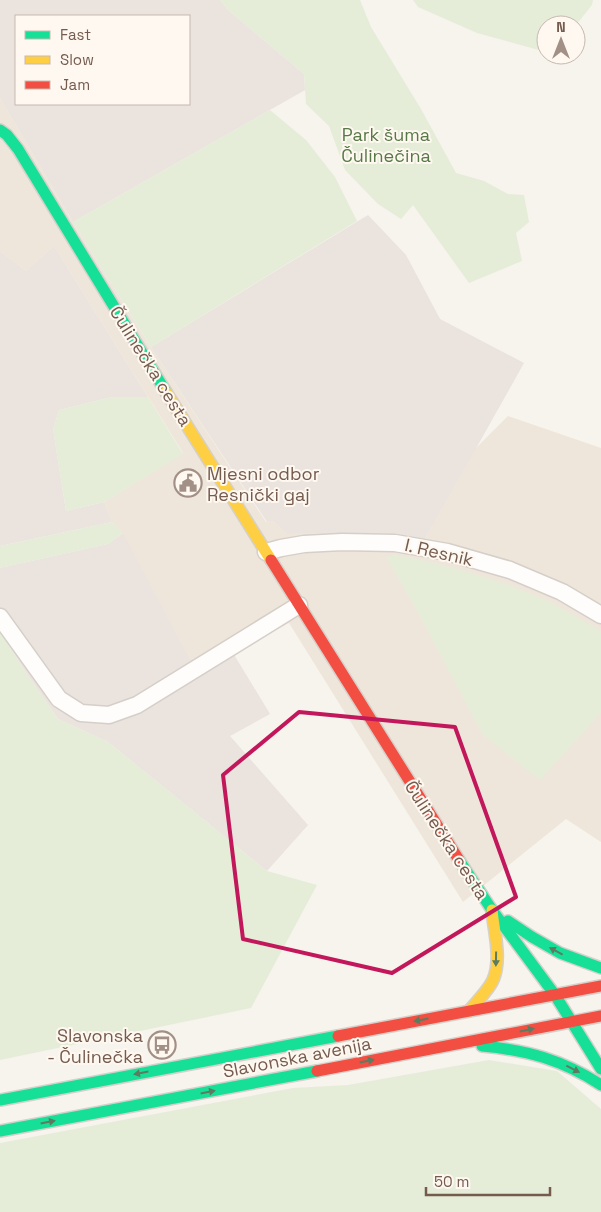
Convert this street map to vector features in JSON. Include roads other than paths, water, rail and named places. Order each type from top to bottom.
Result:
[{"type":"main road","name":"Čulinečka cesta","points":[[0,130],[7,135],[18,149],[148,363],[432,818],[492,910],[572,1020],[601,1069]]},
{"type":"main road","points":[[492,910],[560,954],[601,968]]},
{"type":"main road","points":[[469,1011],[492,981],[496,967],[497,952],[492,910]]},
{"type":"main road","name":"Slavonska avenija","points":[[0,1100],[601,986]]},
{"type":"main road","name":"Slavonska avenija","points":[[0,1131],[458,1044],[572,1020],[601,1016]]},
{"type":"main road","points":[[458,1044],[508,1048],[527,1052],[573,1068],[601,1085]]},
{"type":"street","name":"I. Resnik","points":[[266,552],[304,544],[342,542],[395,542],[438,550],[510,570],[562,592],[601,615]]},
{"type":"street","points":[[0,617],[59,699],[81,713],[109,715],[137,705],[299,605]]},
{"type":"place","name":"Mjesni odbor Resnički gaj","points":[[188,483]]},
{"type":"place","name":"Slavonska - Čulinečka","points":[[162,1045]]},
{"type":"park label","name":"Park šuma Čulinečina","points":[[386,144]]}]
